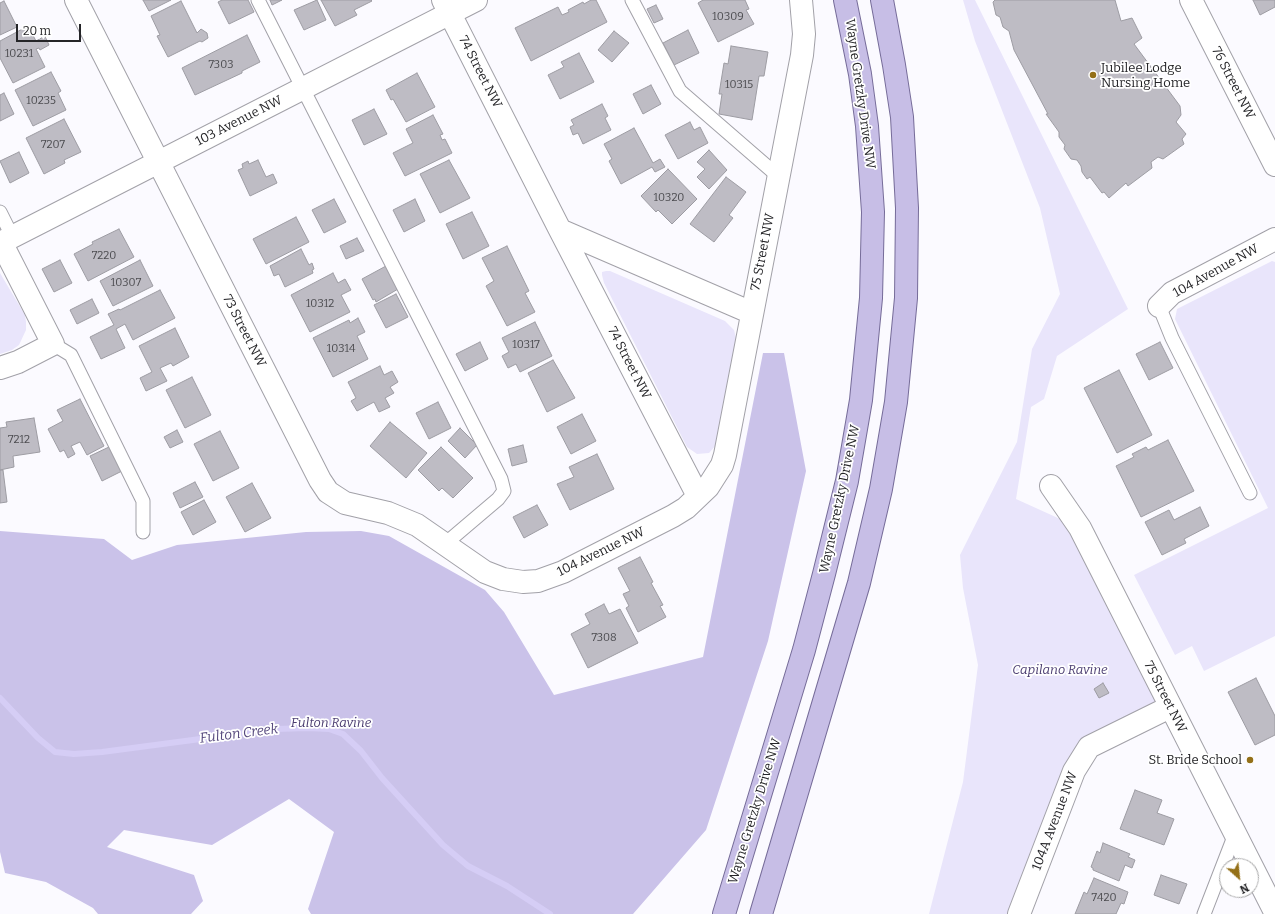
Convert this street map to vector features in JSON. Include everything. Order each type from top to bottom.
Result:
[{"type":"main road","name":"Wayne Gretzky Drive NW","points":[[724,914],[804,650],[847,481],[861,400],[871,298],[873,212],[867,126],[860,74],[845,0]]},
{"type":"main road","points":[[761,914],[859,583],[881,489],[896,402],[906,298],[907,208],[902,117],[882,0]]},
{"type":"street","name":"73 Street NW","points":[[76,0],[320,480],[328,492],[345,503],[388,513],[417,525],[473,565],[496,577]]},
{"type":"street","name":"103 Avenue NW","points":[[4,240],[303,88],[446,7],[476,0]]},
{"type":"street","name":"75 Street NW","points":[[698,496],[716,474],[725,454],[802,55],[804,34],[801,0]]},
{"type":"street","name":"76 Street NW","points":[[1191,0],[1275,165]]},
{"type":"street","name":"74 Street NW","points":[[446,7],[698,496]]},
{"type":"street","points":[[560,230],[752,313]]},
{"type":"street","name":"104 Avenue NW","points":[[1159,306],[1172,294],[1275,239]]},
{"type":"street","points":[[0,368],[18,362],[53,344],[4,240]]},
{"type":"street","name":"75 Street NW","points":[[1051,486],[1080,528],[1235,834],[1273,901]]},
{"type":"street","name":"104 Avenue NW","points":[[496,577],[523,582],[552,577],[667,520],[686,508],[698,496]]},
{"type":"street","name":"104A Avenue NW","points":[[1019,914],[1074,771],[1089,747],[1170,707]]},
{"type":"lane","points":[[258,0],[501,479],[504,491],[498,499],[445,544]]},
{"type":"lane","points":[[632,0],[680,91],[778,176]]},
{"type":"lane","points":[[0,212],[4,240]]},
{"type":"lane","points":[[1159,306],[1172,338],[1250,493]]},
{"type":"lane","points":[[53,344],[71,355],[144,501],[143,532]]},
{"type":"lane","points":[[1204,914],[1235,834]]},
{"type":"green space","name":"Capilano Ravine","points":[[963,0],[975,0],[1128,309],[1057,356],[1044,399],[1031,407],[1016,499],[1080,528],[1170,707],[1089,747],[1019,914],[929,914],[963,782],[978,665],[963,588],[960,555],[1017,442],[1032,349],[1060,294],[1040,208],[975,41]]},
{"type":"green space","points":[[1272,261],[1275,262],[1275,636],[1204,671],[1192,646],[1175,655],[1134,575],[1268,508],[1175,319],[1177,309]]},
{"type":"green space","points":[[610,271],[725,321],[734,330],[737,342],[717,444],[709,453],[697,454],[687,447],[604,283],[602,272]]},
{"type":"green space","points":[[0,273],[25,315],[26,330],[19,345],[12,350],[0,354]]},
{"type":"green space","name":"Fulton Ravine","points":[[763,353],[784,353],[806,471],[768,641],[706,830],[633,914],[311,914],[308,909],[334,832],[289,799],[212,845],[124,830],[107,847],[194,875],[203,901],[191,914],[98,914],[93,908],[46,882],[5,873],[0,852],[0,531],[104,539],[132,560],[177,545],[306,532],[361,531],[389,536],[485,590],[504,612],[554,695],[703,657]]},
{"type":"building","points":[[143,0],[171,0],[149,11]]},
{"type":"building","points":[[222,0],[248,0],[254,12],[229,24],[218,2]]},
{"type":"building","points":[[270,0],[282,0],[272,5]]},
{"type":"building","points":[[317,0],[326,20],[304,30],[294,10]]},
{"type":"building","points":[[321,0],[372,1],[354,10],[357,15],[335,26]]},
{"type":"building","points":[[591,0],[596,0],[607,22],[531,61],[515,28],[558,7],[562,15],[583,2],[584,4]]},
{"type":"building","points":[[703,0],[745,0],[749,9],[746,10],[754,24],[718,42],[698,3]]},
{"type":"building","name":"Jubilee Lodge Nursing Home","points":[[995,0],[1115,0],[1121,21],[1132,18],[1142,38],[1134,44],[1180,106],[1181,115],[1176,122],[1186,134],[1182,139],[1184,144],[1163,159],[1158,157],[1151,162],[1152,168],[1128,186],[1126,183],[1109,198],[1104,192],[1102,193],[1090,177],[1087,179],[1077,160],[1071,159],[1064,149],[1065,145],[1059,137],[1059,132],[1046,114],[1048,114],[1014,50],[1009,31],[1003,27],[1000,17],[996,15],[993,2]]},
{"type":"building","points":[[1253,0],[1275,0],[1275,7],[1260,15]]},
{"type":"building","points":[[4,1],[17,27],[0,35],[0,3]]},
{"type":"building","points":[[181,1],[197,33],[201,29],[207,33],[208,38],[168,57],[157,36],[160,35],[151,16]]},
{"type":"building","points":[[656,5],[663,19],[654,23],[647,9]]},
{"type":"building","points":[[28,26],[36,41],[45,36],[49,45],[40,50],[39,48],[36,49],[45,67],[13,83],[0,58],[0,41]]},
{"type":"building","points":[[688,30],[699,53],[674,65],[663,43]]},
{"type":"building","points":[[614,31],[629,43],[612,62],[598,50]]},
{"type":"building","points":[[247,35],[260,62],[242,71],[242,73],[195,95],[182,68]]},
{"type":"building","points":[[731,46],[768,52],[764,76],[759,76],[752,120],[719,114],[722,94],[719,94],[724,63],[728,64]]},
{"type":"building","points":[[579,53],[594,82],[560,99],[548,75],[564,67],[561,62]]},
{"type":"building","points":[[51,72],[61,91],[58,93],[66,110],[33,126],[15,90]]},
{"type":"building","points":[[417,73],[435,107],[406,122],[386,90]]},
{"type":"building","points":[[651,85],[661,104],[643,114],[633,94]]},
{"type":"building","points":[[4,93],[14,114],[0,121],[0,95]]},
{"type":"building","points":[[602,104],[608,116],[605,118],[611,130],[583,144],[578,133],[573,135],[570,127],[574,125],[571,120]]},
{"type":"building","points":[[374,109],[387,134],[364,145],[352,120]]},
{"type":"building","points":[[433,115],[443,134],[440,135],[442,140],[445,139],[452,153],[405,176],[393,153],[413,143],[406,129]]},
{"type":"building","points":[[64,119],[81,152],[64,160],[65,163],[44,174],[26,138]]},
{"type":"building","points":[[690,122],[694,130],[700,127],[708,143],[678,159],[665,135]]},
{"type":"building","points":[[634,128],[653,163],[660,159],[665,167],[655,172],[652,167],[621,184],[609,161],[612,159],[604,144]]},
{"type":"building","points":[[709,150],[727,170],[709,189],[697,177],[705,169],[697,162]]},
{"type":"building","points":[[19,152],[29,173],[10,183],[0,161]]},
{"type":"building","points":[[258,160],[266,177],[273,174],[277,183],[250,196],[238,170],[243,168],[242,164],[248,161],[249,164]]},
{"type":"building","points":[[449,160],[470,198],[440,213],[420,174]]},
{"type":"building","points":[[668,169],[697,199],[672,224],[658,210],[656,212],[641,196]]},
{"type":"building","points":[[726,177],[746,192],[729,215],[733,218],[714,242],[690,224]]},
{"type":"building","points":[[334,199],[346,222],[324,233],[312,210]]},
{"type":"building","points":[[415,199],[425,221],[404,232],[393,210]]},
{"type":"building","points":[[472,212],[489,246],[463,259],[446,224]]},
{"type":"building","points":[[296,217],[309,242],[266,264],[253,239]]},
{"type":"building","points":[[119,229],[134,257],[88,281],[74,254],[93,244],[92,242]]},
{"type":"building","points":[[357,238],[364,251],[346,259],[340,246]]},
{"type":"building","points":[[507,246],[529,291],[525,293],[535,312],[507,326],[486,286],[494,281],[482,258]]},
{"type":"building","points":[[301,249],[309,265],[312,263],[314,269],[312,270],[313,273],[285,287],[279,274],[274,276],[270,266]]},
{"type":"building","points":[[60,260],[72,283],[54,292],[42,269]]},
{"type":"building","points":[[140,260],[153,286],[113,306],[100,281]]},
{"type":"building","points":[[386,266],[398,289],[376,302],[375,299],[373,300],[362,279]]},
{"type":"building","points":[[333,273],[338,283],[345,279],[351,290],[341,295],[350,312],[310,332],[291,295]]},
{"type":"building","points":[[160,290],[175,318],[133,340],[125,324],[116,329],[125,348],[101,359],[90,337],[114,325],[108,314],[119,309],[120,310]]},
{"type":"building","points":[[396,294],[408,317],[386,328],[374,305]]},
{"type":"building","points":[[92,299],[99,313],[77,324],[70,310]]},
{"type":"building","points":[[358,318],[365,332],[357,336],[368,359],[333,377],[313,338],[349,320],[350,323]]},
{"type":"building","points":[[535,322],[552,356],[520,372],[516,364],[508,368],[502,356],[509,352],[502,338]]},
{"type":"building","points":[[175,328],[189,357],[173,366],[171,363],[160,368],[167,381],[146,391],[140,378],[152,372],[139,346]]},
{"type":"building","points":[[480,342],[488,359],[465,371],[456,354]]},
{"type":"building","points":[[1160,342],[1173,368],[1149,380],[1136,354]]},
{"type":"building","points":[[553,360],[575,398],[547,412],[528,373]]},
{"type":"building","points":[[380,366],[384,375],[392,371],[398,382],[390,387],[394,393],[385,398],[390,407],[379,412],[374,402],[357,411],[351,401],[356,398],[348,382]]},
{"type":"building","points":[[1119,370],[1152,435],[1117,453],[1084,388]]},
{"type":"building","points":[[192,377],[211,415],[185,428],[166,390]]},
{"type":"building","points":[[80,399],[104,446],[87,455],[80,442],[71,446],[75,454],[68,458],[64,450],[60,452],[48,429],[63,421],[57,410]]},
{"type":"building","points":[[438,402],[451,428],[429,439],[416,413]]},
{"type":"building","points":[[582,414],[596,441],[571,454],[557,427]]},
{"type":"building","points":[[34,418],[40,452],[13,456],[14,467],[0,470],[0,428],[7,427],[6,422]]},
{"type":"building","points":[[390,422],[427,453],[406,478],[370,446]]},
{"type":"building","points":[[460,428],[477,445],[465,458],[448,441]]},
{"type":"building","points":[[177,430],[183,442],[170,448],[164,437]]},
{"type":"building","points":[[220,431],[239,468],[213,481],[194,444]]},
{"type":"building","points":[[1168,440],[1194,491],[1141,517],[1116,466],[1134,457],[1132,454],[1146,447],[1148,450]]},
{"type":"building","points":[[523,445],[527,462],[512,466],[508,449]]},
{"type":"building","points":[[109,447],[122,471],[102,481],[90,456]]},
{"type":"building","points":[[441,447],[473,478],[453,498],[442,488],[439,491],[418,470]]},
{"type":"building","points":[[597,454],[614,489],[570,510],[557,484],[574,477],[569,467]]},
{"type":"building","points":[[0,470],[3,470],[7,502],[0,503]]},
{"type":"building","points":[[195,482],[203,497],[180,508],[173,493]]},
{"type":"building","points":[[252,483],[271,518],[245,532],[226,497]]},
{"type":"building","points":[[204,500],[216,522],[193,535],[181,512]]},
{"type":"building","points":[[537,505],[548,525],[524,538],[513,517]]},
{"type":"building","points":[[1200,507],[1209,526],[1184,539],[1186,543],[1162,555],[1145,522],[1169,510],[1174,520]]},
{"type":"building","points":[[640,557],[653,582],[651,583],[663,605],[660,606],[666,617],[638,632],[626,608],[629,606],[623,594],[630,591],[618,568]]},
{"type":"building","points":[[604,604],[609,614],[620,609],[638,643],[588,668],[571,634],[590,624],[585,614]]},
{"type":"building","points":[[1256,678],[1275,716],[1275,735],[1255,745],[1228,692]]},
{"type":"building","points":[[1103,683],[1109,693],[1099,698],[1094,689]]},
{"type":"building","points":[[1135,790],[1162,800],[1157,813],[1174,819],[1164,845],[1120,829]]},
{"type":"building","points":[[1103,843],[1130,854],[1128,857],[1135,860],[1132,868],[1125,865],[1119,881],[1093,870],[1091,867],[1097,851],[1100,853]]},
{"type":"building","points":[[1161,875],[1187,884],[1179,904],[1154,895]]},
{"type":"building","points":[[1094,878],[1128,892],[1124,904],[1121,903],[1116,914],[1075,914],[1084,892],[1087,894]]},
{"type":"waterway","name":"Fulton Creek","points":[[0,698],[38,738],[55,752],[74,754],[102,752],[276,729],[329,729],[343,734],[361,751],[382,778],[443,845],[468,866],[507,886],[550,914]]},
{"type":"place","name":"Jubilee Lodge Nursing Home","points":[[1093,75]]},
{"type":"place","name":"St. Bride School","points":[[1250,760]]}]
